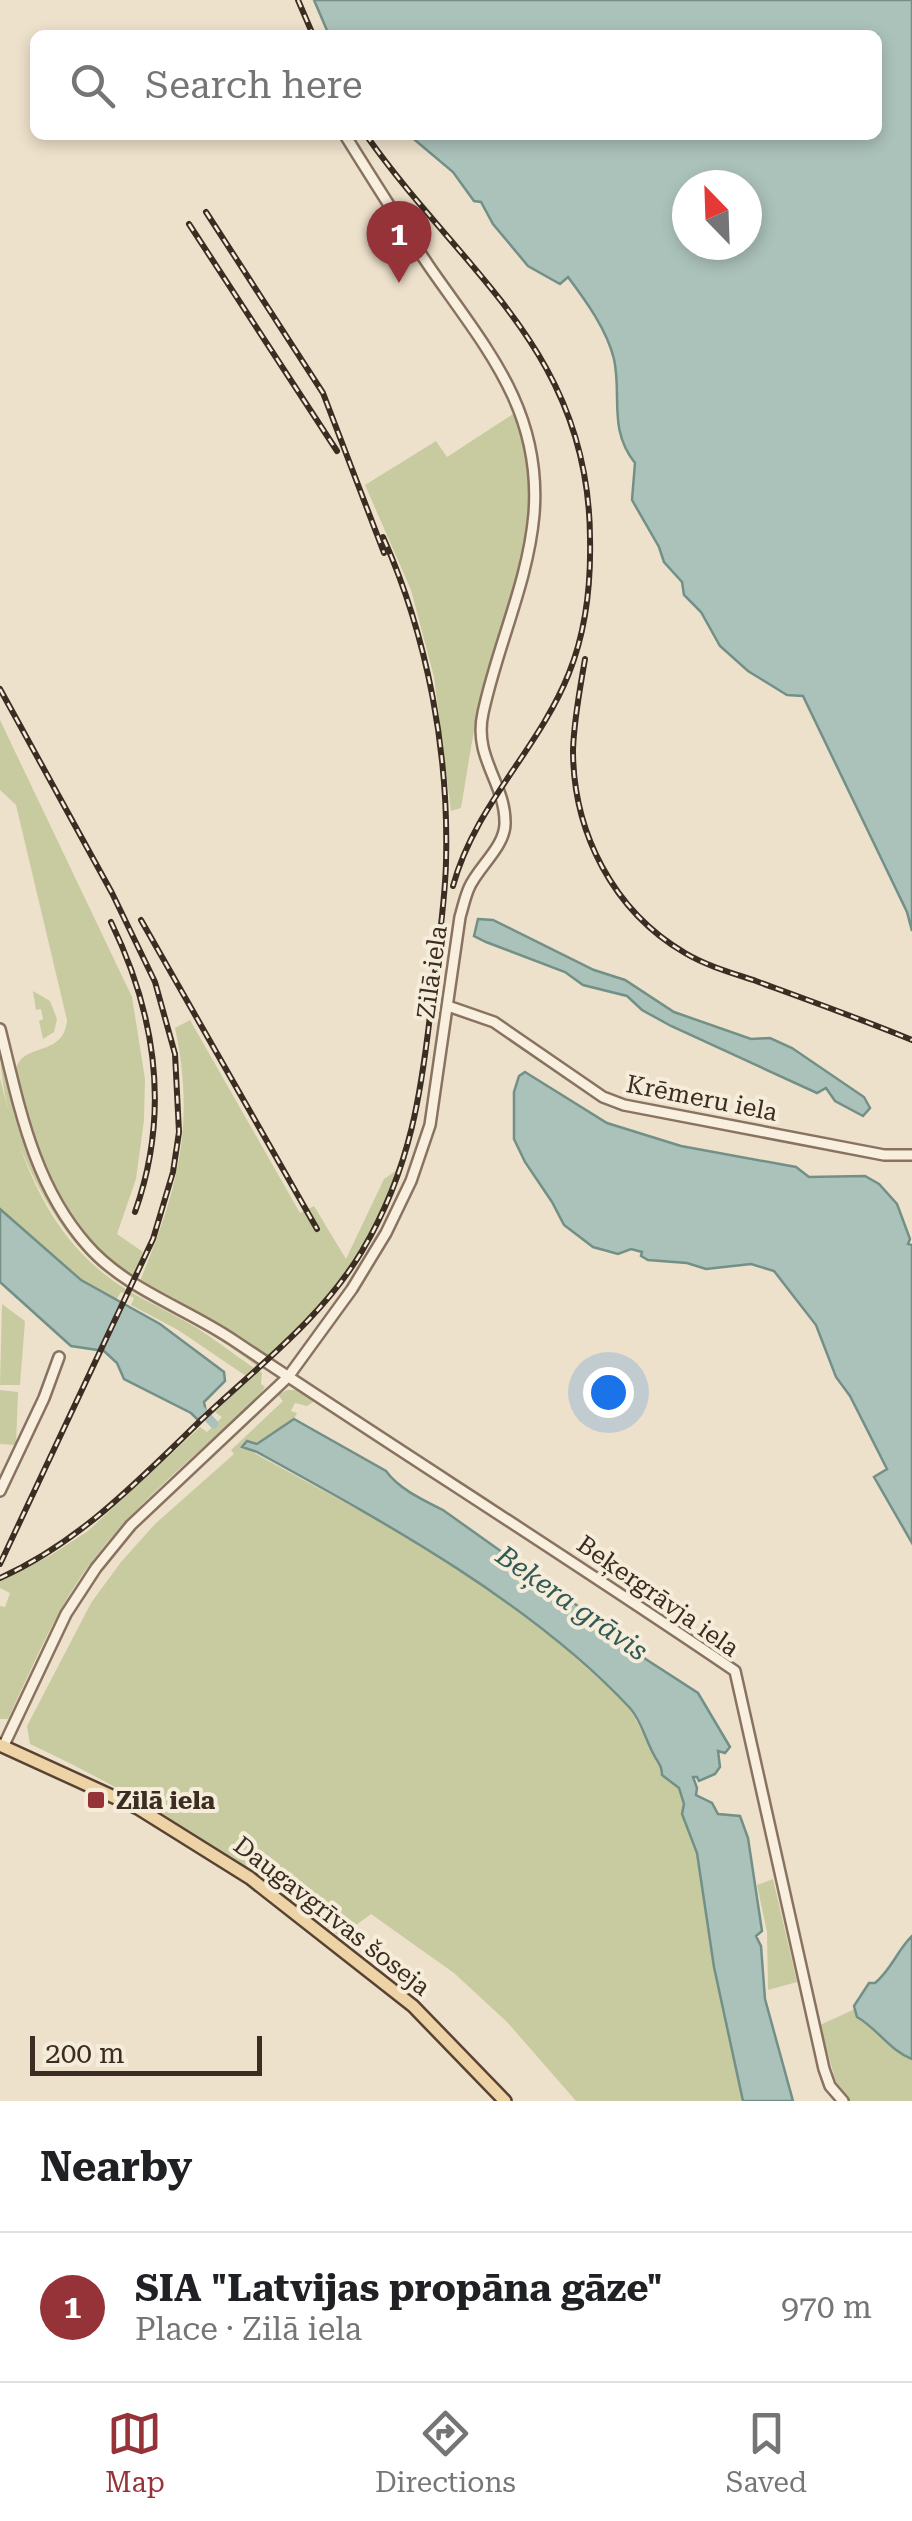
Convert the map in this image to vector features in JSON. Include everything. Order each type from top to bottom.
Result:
[{"type":"main road","name":"Daugavgrīvas šoseja","points":[[2,1746],[138,1808],[250,1878],[413,2006],[505,2101]]},
{"type":"street","name":"Zilā iela","points":[[2,1746],[58,1630],[96,1568],[132,1526],[288,1377],[364,1271],[406,1192],[430,1125],[460,917],[469,886],[505,831],[506,818],[485,760],[480,730],[526,560],[534,516],[526,422],[508,380],[348,140]]},
{"type":"street","name":"Krēmeru iela","points":[[448,1006],[494,1022],[603,1096],[624,1105],[884,1154],[912,1155]]},
{"type":"street","name":"Beķergrāvja iela","points":[[0,1029],[34,1158],[79,1236],[122,1276],[211,1324],[735,1671],[824,2069],[830,2086],[843,2101]]},
{"type":"street","points":[[0,1491],[44,1398],[59,1356]]},
{"type":"green space","points":[[516,412],[526,446],[528,516],[514,586],[480,703],[461,808],[451,811],[434,677],[411,590],[365,485],[436,441],[447,457]]},
{"type":"green space","points":[[0,720],[132,997],[145,1079],[144,1120],[136,1179],[117,1234],[143,1252],[133,1277],[108,1259],[70,1215],[43,1162],[16,1077],[17,1065],[23,1058],[57,1041],[67,1020],[16,805],[0,790]]},
{"type":"green space","points":[[33,991],[50,1001],[57,1019],[54,1032],[43,1039],[41,1009],[36,1010]]},
{"type":"green space","points":[[190,1020],[300,1213],[314,1206],[346,1259],[384,1179],[400,1168],[373,1229],[342,1278],[268,1356],[140,1281],[164,1217],[179,1157],[184,1096],[175,1028]]},
{"type":"green space","points":[[0,1048],[32,1162],[58,1216],[76,1240],[111,1271],[260,1363],[257,1366],[201,1328],[116,1280],[84,1253],[64,1228],[30,1171],[8,1108]]},
{"type":"green space","points":[[0,1078],[35,1184],[48,1209],[82,1254],[114,1281],[197,1328],[254,1368],[246,1376],[178,1330],[131,1305],[134,1298],[121,1292],[116,1300],[81,1280],[0,1209]]},
{"type":"green space","points":[[2,1304],[25,1321],[20,1385],[0,1385]]},
{"type":"green space","points":[[258,1370],[265,1387],[257,1399],[146,1500],[87,1568],[54,1623],[8,1719],[0,1719],[0,1606],[5,1607],[10,1593],[0,1588],[0,1581],[88,1531],[200,1427],[207,1432],[222,1417],[215,1412]]},
{"type":"green space","points":[[0,1390],[18,1392],[16,1445],[0,1444]]},
{"type":"green space","points":[[287,1390],[302,1390],[313,1397],[313,1402],[307,1406],[295,1403],[291,1411],[297,1413],[294,1419],[257,1444],[247,1441],[243,1447],[403,1534],[491,1592],[543,1629],[628,1705],[665,1775],[679,1788],[684,1804],[682,1815],[697,1853],[714,1967],[743,2101],[576,2101],[507,2022],[454,1973],[371,1914],[340,1937],[190,1832],[112,1785],[30,1744],[27,1726],[91,1603],[155,1524],[234,1454],[231,1450],[283,1401],[278,1395]]},
{"type":"green space","points":[[773,1879],[797,1982],[768,1990],[767,1932],[757,1885]]},
{"type":"green space","points":[[855,2009],[857,2017],[912,2059],[912,2101],[850,2101],[838,2090],[820,2025]]},
{"type":"water","points":[[314,0],[912,0],[912,931],[907,912],[803,696],[787,695],[748,671],[720,646],[701,612],[684,595],[682,582],[664,562],[632,500],[635,463],[621,438],[614,359],[595,316],[568,277],[560,284],[528,266],[493,224],[481,202],[474,201],[453,172],[415,140],[882,140],[882,30],[327,30]]},
{"type":"water","points":[[478,919],[493,920],[594,970],[625,980],[674,1012],[751,1039],[770,1038],[792,1048],[864,1097],[870,1108],[863,1116],[835,1101],[826,1088],[817,1093],[671,1026],[642,1010],[627,996],[583,985],[565,972],[486,942],[474,936]]},
{"type":"water","points":[[525,1072],[607,1123],[681,1146],[796,1167],[809,1177],[865,1176],[879,1184],[897,1204],[910,1239],[908,1244],[912,1245],[912,1543],[874,1477],[887,1469],[850,1396],[836,1377],[816,1325],[774,1271],[751,1264],[706,1269],[687,1263],[648,1260],[641,1256],[642,1252],[631,1249],[618,1254],[593,1247],[564,1225],[514,1139],[514,1092],[519,1076]]},
{"type":"water","points":[[0,1209],[81,1280],[160,1324],[224,1372],[225,1381],[204,1402],[206,1412],[198,1420],[124,1379],[117,1363],[104,1351],[71,1346],[0,1282]]},
{"type":"water","points":[[294,1419],[386,1471],[404,1489],[443,1510],[596,1619],[627,1647],[698,1693],[730,1747],[725,1753],[718,1751],[720,1767],[715,1774],[699,1781],[693,1777],[696,1795],[712,1803],[718,1814],[740,1816],[748,1838],[762,1931],[756,1936],[761,1946],[765,1999],[793,2101],[743,2101],[714,1967],[697,1853],[682,1814],[684,1804],[679,1788],[662,1775],[634,1713],[548,1633],[454,1566],[242,1447],[247,1441],[257,1444]]},
{"type":"water","points":[[912,1936],[912,2059],[857,2017],[854,2006],[869,1983],[881,1978]]},
{"type":"waterway","name":"Beķera grāvis","points":[[198,1407],[214,1424]]},
{"type":"railway","points":[[298,0],[311,30]]},
{"type":"railway","points":[[370,140],[514,318],[544,365],[568,416],[584,473],[590,572],[575,657],[556,701],[476,829],[453,886]]},
{"type":"railway","points":[[206,212],[323,393],[384,553]]},
{"type":"railway","points":[[189,224],[337,451]]},
{"type":"railway","points":[[0,1578],[80,1530],[285,1343],[345,1276],[392,1190],[412,1128],[424,1065],[444,896],[446,821],[439,738],[424,655],[383,537]]},
{"type":"railway","points":[[585,659],[573,750],[580,810],[602,866],[637,915],[660,936],[702,962],[912,1040]]},
{"type":"railway","points":[[0,689],[112,893],[155,982],[175,1054],[179,1132],[173,1172],[153,1239],[0,1564]]},
{"type":"railway","points":[[141,920],[317,1229]]},
{"type":"railway","points":[[111,922],[139,993],[153,1065],[152,1138],[135,1212]]},
{"type":"place","name":"SIA \"Latvijas propāna gāze\"","points":[[399,283]]},
{"type":"place","name":"Zilā iela","points":[[96,1800]]}]
